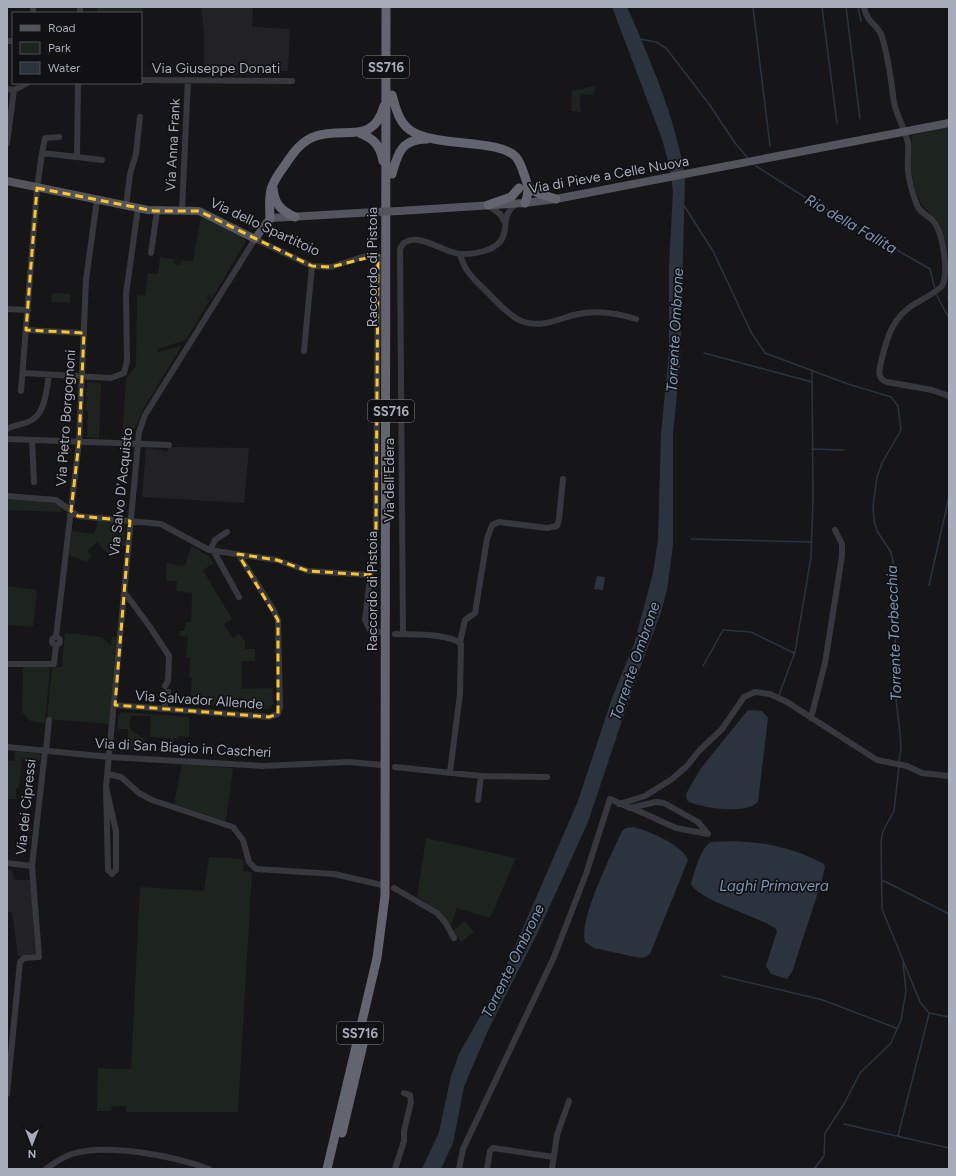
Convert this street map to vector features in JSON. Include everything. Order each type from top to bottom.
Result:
[{"type":"highway","name":"Raccordo di Pistoia","points":[[333,1169],[374,996],[385,944],[391,897],[389,97],[386,7]]},
{"type":"highway","name":"Raccordo di Pistoia","points":[[389,97],[392,7]]},
{"type":"highway","points":[[360,133],[370,128],[377,122],[389,97]]},
{"type":"highway","points":[[389,97],[405,125],[412,131],[432,138],[505,150],[516,157],[522,168],[529,188],[525,203]]},
{"type":"highway","points":[[272,218],[269,192],[274,181],[295,151],[306,141],[328,133],[360,133],[372,138],[379,146],[389,175]]},
{"type":"highway","points":[[389,175],[404,145],[415,140],[432,138]]},
{"type":"highway","points":[[522,168],[520,194],[525,203]]},
{"type":"highway","name":"Raccordo di Pistoia","points":[[327,1169],[377,958],[385,896],[389,175]]},
{"type":"highway","points":[[274,181],[274,194],[278,206],[294,217]]},
{"type":"highway","points":[[488,205],[511,197],[520,188]]},
{"type":"highway","points":[[529,188],[540,194],[556,199]]},
{"type":"highway","points":[[272,218],[278,206]]},
{"type":"main road","name":"Via di Pieve a Celle Nuova","points":[[272,218],[525,203],[556,199],[949,123]]},
{"type":"main road","name":"Via dello Spartitoio","points":[[7,181],[138,208],[157,211],[195,211],[206,214],[255,239]]},
{"type":"main road","name":"Via Salvo D'Acquisto","points":[[255,239],[272,218]]},
{"type":"street","points":[[864,7],[867,19],[882,37],[890,66],[894,103],[905,132],[908,149],[909,176],[919,210],[934,220],[940,233],[943,249],[944,279],[940,288],[906,310],[896,320],[888,334],[879,376],[882,380],[887,382],[932,390],[949,396]]},
{"type":"street","name":"Via Giuseppe Donati","points":[[142,80],[292,80]]},
{"type":"street","name":"Via Anna Frank","points":[[182,210],[188,80]]},
{"type":"street","points":[[7,89],[14,90],[25,84]]},
{"type":"street","points":[[77,157],[78,84]]},
{"type":"street","points":[[7,143],[14,90]]},
{"type":"street","points":[[126,206],[130,174],[136,154],[140,117]]},
{"type":"street","points":[[21,391],[37,188],[42,153],[45,138],[59,137]]},
{"type":"street","points":[[42,153],[102,160]]},
{"type":"street","name":"Via Pietro Borgognoni","points":[[7,664],[54,664],[56,645],[53,641],[56,637],[70,511],[80,442],[87,274],[97,200]]},
{"type":"street","points":[[516,203],[507,214],[504,221],[502,237],[494,247],[483,251],[460,254],[463,266],[469,274],[497,302],[523,321],[538,324],[550,323],[577,314],[592,312],[617,313],[636,319]]},
{"type":"street","points":[[488,205],[500,214],[504,221]]},
{"type":"street","points":[[23,373],[115,378],[122,375],[126,370],[126,294],[138,208]]},
{"type":"street","points":[[152,253],[157,211]]},
{"type":"street","name":"Via dello Spartitoio","points":[[255,239],[312,266],[331,267],[369,255]]},
{"type":"street","name":"Via Salvo D'Acquisto","points":[[106,787],[115,705],[137,444],[140,426],[145,415],[255,239]]},
{"type":"street","name":"Via dell'Edera","points":[[403,634],[400,250],[404,242],[417,240],[430,242],[460,254]]},
{"type":"street","name":"Via dell'Edera","points":[[369,255],[377,254],[379,259],[376,528],[370,575]]},
{"type":"street","points":[[304,351],[312,266]]},
{"type":"street","points":[[7,309],[28,310]]},
{"type":"street","points":[[26,330],[84,333]]},
{"type":"street","points":[[7,429],[16,424],[28,422],[38,415],[44,404],[49,375]]},
{"type":"street","points":[[7,438],[169,445]]},
{"type":"street","points":[[32,440],[34,482]]},
{"type":"street","points":[[450,772],[460,682],[462,651],[460,642],[465,620],[475,613],[487,539],[492,525],[499,522],[547,528],[557,526],[563,479]]},
{"type":"street","points":[[7,496],[56,500],[77,515],[165,526],[201,547],[277,560],[308,571],[370,575],[366,623],[370,630],[382,632]]},
{"type":"street","points":[[811,718],[825,663],[842,556],[842,544],[835,530]]},
{"type":"street","points":[[227,532],[215,540],[212,550],[239,597]]},
{"type":"street","name":"Via Salvador Allende","points":[[115,705],[165,707],[269,717],[276,716],[279,712],[278,620],[273,609],[238,554]]},
{"type":"street","points":[[125,593],[169,656],[167,685]]},
{"type":"street","points":[[124,605],[136,608]]},
{"type":"street","points":[[395,634],[432,636],[460,642]]},
{"type":"street","points":[[619,804],[652,793],[687,766],[699,751],[722,729],[744,697],[752,692],[777,697],[873,758],[922,773],[949,776]]},
{"type":"street","points":[[165,707],[166,695]]},
{"type":"street","points":[[45,751],[49,720]]},
{"type":"street","name":"Via di San Biagio in Cascheri","points":[[7,747],[110,757],[263,766],[349,762],[382,765]]},
{"type":"street","name":"Via dei Cipressi","points":[[7,1093],[20,962],[24,958],[38,957],[32,866],[45,751]]},
{"type":"street","points":[[395,767],[481,776],[547,777]]},
{"type":"street","points":[[108,774],[121,777],[139,793],[152,800],[233,827],[243,840],[249,862],[256,868],[328,873],[382,885]]},
{"type":"street","points":[[478,800],[481,776]]},
{"type":"street","points":[[106,787],[116,828],[116,871],[112,874],[108,870],[106,787]]},
{"type":"street","points":[[459,1169],[463,1149],[554,957],[586,874],[610,799],[676,828],[708,834],[698,822],[664,803],[656,802],[632,808]]},
{"type":"street","points":[[108,842],[116,842]]},
{"type":"street","points":[[7,863],[32,866]]},
{"type":"street","points":[[394,888],[437,913],[445,922],[454,938]]},
{"type":"street","points":[[395,1169],[404,1141],[404,1130],[412,1101],[410,1095],[404,1093]]},
{"type":"street","points":[[552,1169],[558,1130],[569,1101]]},
{"type":"street","points":[[487,1169],[490,1150],[493,1148],[554,1157]]},
{"type":"street","points":[[46,1169],[68,1155],[97,1150],[132,1152],[171,1158],[209,1169]]},
{"type":"highlighted area","points":[[37,188],[154,211],[199,211],[312,266],[331,267],[378,255],[376,528],[370,575],[308,571],[277,560],[238,554],[278,620],[278,714],[269,717],[115,705],[130,521],[78,516],[71,511],[79,442],[84,333],[26,330]]},
{"type":"shaded area","points":[[201,7],[253,7],[252,27],[290,29],[288,71],[265,71],[262,75],[233,75],[230,72],[204,72],[204,31]]},
{"type":"shaded area","points":[[170,447],[249,448],[244,503],[142,497],[146,448],[166,452]]},
{"type":"shaded area","points":[[7,870],[12,870],[14,880],[31,880],[35,954],[18,956],[12,912],[7,912]]},
{"type":"green space","points":[[97,7],[142,7],[142,12],[97,12]]},
{"type":"green space","points":[[595,86],[594,95],[580,94],[580,108],[582,112],[571,111],[572,91]]},
{"type":"green space","points":[[949,127],[949,303],[947,298],[947,252],[944,234],[939,223],[923,206],[919,199],[911,171],[910,151],[913,135]]},
{"type":"green space","points":[[201,217],[245,238],[245,243],[212,298],[208,295],[207,298],[210,300],[186,340],[158,349],[158,352],[179,346],[181,347],[142,411],[131,439],[122,439],[126,379],[136,365],[137,295],[145,296],[148,273],[158,274],[160,257],[174,259],[173,264],[180,265],[181,260],[193,261]]},
{"type":"green space","points":[[52,293],[70,294],[70,303],[51,302]]},
{"type":"green space","points":[[87,382],[101,383],[99,438],[87,437],[88,411],[85,411]]},
{"type":"green space","points":[[7,499],[54,503],[61,507],[61,512],[7,510]]},
{"type":"green space","points":[[99,521],[125,525],[125,545],[112,558],[97,542],[87,551],[92,556],[86,562],[69,555],[72,531],[94,534]]},
{"type":"green space","points":[[191,546],[209,556],[214,563],[203,570],[232,619],[224,624],[233,638],[240,634],[245,642],[245,649],[255,649],[255,661],[242,661],[242,689],[273,688],[273,704],[268,709],[190,703],[192,678],[189,677],[190,658],[186,657],[188,637],[179,636],[180,631],[184,631],[186,622],[191,622],[192,593],[176,591],[177,581],[166,581],[166,563],[185,566]]},
{"type":"green space","points":[[7,586],[37,590],[33,627],[7,625]]},
{"type":"green space","points":[[65,633],[102,637],[111,646],[112,637],[116,637],[109,724],[47,719],[52,667],[62,667]]},
{"type":"green space","points":[[23,667],[50,667],[45,723],[30,721],[22,712]]},
{"type":"green space","points":[[122,712],[189,717],[189,737],[178,736],[178,739],[150,737],[151,716],[131,716],[130,729],[145,740],[146,751],[127,749],[128,729],[118,729],[118,716]]},
{"type":"green space","points":[[15,751],[40,754],[40,761],[22,759],[19,788],[16,788],[16,799],[7,799],[7,760],[14,761]]},
{"type":"green space","points":[[182,764],[233,768],[226,821],[174,804]]},
{"type":"green space","points":[[426,838],[516,858],[490,918],[457,908],[451,925],[439,911],[417,897]]},
{"type":"green space","points":[[209,857],[241,859],[244,862],[243,871],[252,872],[238,1112],[126,1112],[126,1106],[112,1106],[111,1111],[97,1111],[98,1068],[131,1069],[140,887],[204,891]]},
{"type":"green space","points":[[465,921],[474,932],[461,942],[452,931]]},
{"type":"water","name":"Torrente Ombrone","points":[[612,7],[627,7],[636,27],[662,91],[676,135],[685,178],[680,365],[673,433],[673,545],[667,590],[661,612],[636,679],[588,822],[538,932],[490,1026],[471,1070],[464,1087],[453,1143],[441,1169],[422,1169],[439,1132],[451,1076],[459,1054],[499,983],[578,801],[612,698],[634,644],[653,573],[658,540],[661,434],[669,351],[669,266],[673,191],[670,169],[662,139]]},
{"type":"water","points":[[597,576],[605,577],[603,590],[594,589]]},
{"type":"water","points":[[748,710],[762,711],[768,718],[758,802],[752,806],[744,808],[725,809],[689,802],[686,794],[701,768]]},
{"type":"water","name":"Laghi Primavera","points":[[633,827],[647,831],[664,839],[685,854],[688,860],[650,954],[646,957],[640,958],[594,948],[585,942],[584,931],[591,903],[597,887],[622,831],[626,828]]},
{"type":"water","name":"Laghi Primavera","points":[[726,841],[769,845],[797,852],[824,864],[825,867],[822,880],[792,972],[787,979],[771,974],[766,966],[777,931],[775,928],[767,923],[705,896],[696,890],[691,884],[701,855],[707,845],[711,842]]},
{"type":"waterway","points":[[753,7],[770,146]]},
{"type":"waterway","points":[[822,7],[837,123]]},
{"type":"waterway","points":[[846,7],[860,119]]},
{"type":"waterway","points":[[858,7],[861,21]]},
{"type":"waterway","name":"Rio della Fallita","points":[[640,39],[656,42],[666,48],[709,104],[735,143],[747,157]]},
{"type":"waterway","name":"Rio della Fallita","points":[[756,166],[803,196],[930,269],[935,289]]},
{"type":"waterway","name":"Torrente Torbecchia","points":[[683,204],[713,251],[751,332],[765,353],[848,384],[891,397],[898,406],[901,430],[882,463],[877,477],[873,506],[874,520],[877,531],[891,552],[895,571],[897,616],[893,674],[900,733],[901,748],[899,762]]},
{"type":"waterway","name":"Rio della Fallita","points":[[936,294],[949,318]]},
{"type":"waterway","points":[[704,353],[812,382]]},
{"type":"waterway","points":[[779,695],[795,652],[811,557],[813,498],[812,370]]},
{"type":"waterway","points":[[812,449],[844,450]]},
{"type":"waterway","points":[[929,585],[949,497]]},
{"type":"waterway","points":[[691,539],[812,542]]},
{"type":"waterway","points":[[703,666],[723,630],[751,632],[794,653]]},
{"type":"waterway","name":"Torrente Torbecchia","points":[[899,766],[894,811],[883,831],[881,841],[882,909],[920,1002],[929,1013],[949,1017]]},
{"type":"waterway","points":[[883,881],[949,914]]},
{"type":"waterway","points":[[814,1169],[824,1156],[825,1133],[844,1104],[860,1073],[891,1043],[901,1020],[906,991],[903,963]]},
{"type":"waterway","points":[[722,976],[823,1000],[896,1028]]},
{"type":"waterway","points":[[898,1136],[929,1014]]},
{"type":"waterway","points":[[844,1124],[949,1148]]},
{"type":"tunnel","points":[[168,687],[168,695]]}]
